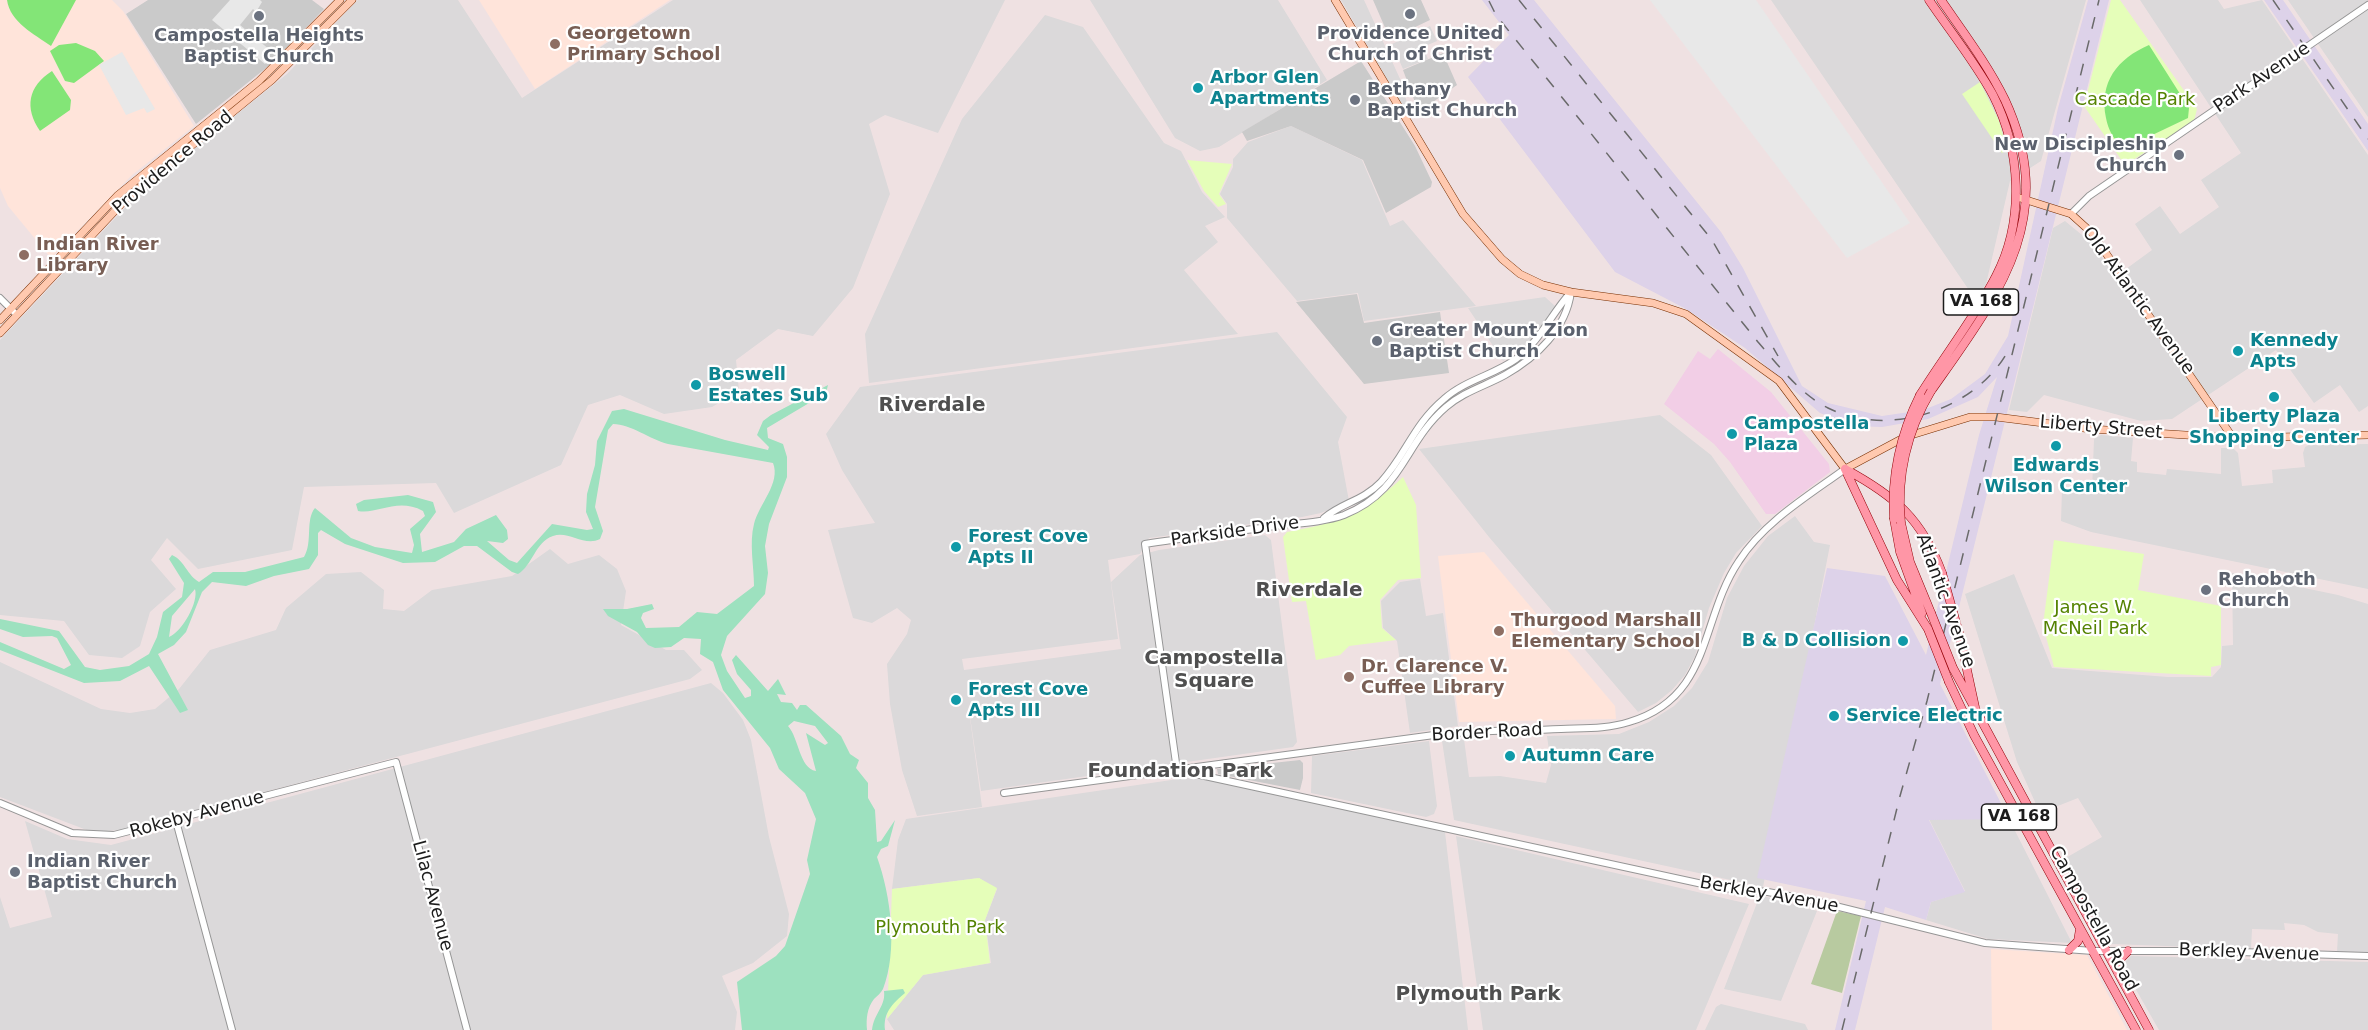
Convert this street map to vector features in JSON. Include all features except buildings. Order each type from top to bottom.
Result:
[{"type":"main road","name":"Providence Road","points":[[0,320],[131,183],[259,81],[340,0]]},
{"type":"main road","name":"Providence Road","points":[[0,333],[132,193],[260,92],[352,0]]},
{"type":"main road","points":[[1335,0],[1474,229],[1490,248],[1520,274],[1543,285],[1571,292],[1653,303],[1686,314],[1779,381],[1845,469],[1894,574],[1928,629]]},
{"type":"main road","name":"Atlantic Avenue","points":[[1928,629],[1899,552],[1894,476],[1899,447],[1920,395],[1998,273],[2008,243],[2017,197],[2010,140],[1995,101],[1929,0]]},
{"type":"main road","name":"Atlantic Avenue","points":[[1941,0],[1989,71],[2005,101],[2020,150],[2026,200],[2019,239],[2006,275],[1916,418],[1906,450],[1900,495],[1898,521],[1910,562],[1953,668],[1979,720]]},
{"type":"main road","name":"Old Atlantic Avenue","points":[[2017,197],[2071,214],[2099,242],[2233,438]]},
{"type":"main road","name":"Liberty Street","points":[[1845,469],[1905,437],[1970,417],[1996,417],[2091,429],[2233,438],[2368,435]]},
{"type":"main road","points":[[1845,469],[1906,510],[1929,540],[1942,573],[1959,633],[1979,720]]},
{"type":"main road","name":"Campostella Road","points":[[1928,629],[1974,735],[2136,1030]]},
{"type":"main road","name":"Campostella Road","points":[[1979,720],[2149,1030]]},
{"type":"main road","points":[[2069,950],[2078,941],[2080,927]]},
{"type":"main road","points":[[2119,975],[2119,960],[2128,951]]},
{"type":"street","name":"Park Avenue","points":[[2071,214],[2089,196],[2368,5]]},
{"type":"street","name":"Parkside Drive","points":[[1177,770],[1145,544],[1324,518],[1332,519],[1374,498],[1393,481],[1422,436],[1445,408],[1471,390],[1505,375],[1536,353],[1563,321],[1569,308],[1571,292]]},
{"type":"street","points":[[0,298],[16,314]]},
{"type":"street","name":"Border Road","points":[[1004,793],[1470,731],[1605,727],[1645,716],[1672,698],[1691,677],[1707,642],[1716,608],[1727,581],[1749,547],[1770,526],[1845,469]]},
{"type":"street","name":"Rokeby Avenue","points":[[0,803],[63,830],[85,836],[120,834],[396,762]]},
{"type":"street","name":"Lilac Avenue","points":[[396,762],[467,1030]]},
{"type":"street","points":[[1211,777],[1212,765]]},
{"type":"street","name":"Berkley Avenue","points":[[1177,770],[1721,888],[1768,892],[1815,901],[1985,943],[2092,951],[2207,951],[2368,956]]},
{"type":"street","points":[[176,821],[232,1030]]},
{"type":"shaded area","points":[[0,0],[112,0],[123,11],[194,126],[132,175],[51,258],[8,206],[0,188]]},
{"type":"shaded area","points":[[148,0],[312,0],[324,9],[271,64],[196,124],[126,14]]},
{"type":"shaded area","points":[[230,0],[260,0],[262,2],[256,12],[253,9],[240,25],[270,50],[264,57],[268,61],[265,64],[212,20]]},
{"type":"shaded area","points":[[358,0],[458,0],[522,98],[673,0],[1005,0],[938,133],[885,115],[869,124],[890,194],[853,288],[813,336],[778,329],[736,360],[739,391],[712,407],[664,414],[620,395],[588,405],[561,465],[454,513],[436,483],[304,487],[292,550],[198,569],[167,538],[151,560],[176,589],[150,612],[140,646],[122,658],[89,655],[64,621],[0,615],[0,340],[138,194],[287,74]]},
{"type":"shaded area","name":"Georgetown Primary School","points":[[479,0],[670,0],[535,89]]},
{"type":"shaded area","points":[[1090,0],[1278,0],[1327,80],[1219,147],[1200,151],[1175,138]]},
{"type":"shaded area","points":[[1341,0],[1364,0],[1401,81],[1408,106],[1404,108]]},
{"type":"shaded area","points":[[1373,0],[1421,0],[1430,20],[1390,39]]},
{"type":"shaded area","points":[[1482,0],[1534,0],[1721,232],[1743,268],[1802,386],[1828,403],[1882,416],[1923,410],[1951,399],[1985,374],[2008,336],[2058,108],[2088,0],[2109,0],[1940,684],[2009,819],[1929,820],[1965,892],[1931,902],[1926,920],[1885,907],[1855,1030],[1835,1030],[1866,901],[1757,878],[1827,568],[1885,576],[1926,655],[1979,435],[1997,377],[1978,397],[1928,419],[1882,427],[1853,426],[1820,413],[1745,348],[1686,309],[1615,272],[1468,77],[1509,35]]},
{"type":"shaded area","points":[[1650,0],[1756,0],[1910,223],[1847,258]]},
{"type":"shaded area","points":[[1771,0],[2086,0],[2041,161],[2010,181],[1986,284],[1978,296],[1973,296]]},
{"type":"shaded area","points":[[2140,0],[2218,0],[2224,9],[2262,0],[2368,155],[2368,406],[2359,412],[2340,385],[2314,403],[2276,350],[2172,419],[2141,421],[2044,395],[2027,412],[2009,410],[2053,228],[2065,221],[2093,244],[2115,277],[2152,250],[2135,224],[2160,206],[2180,234],[2219,207],[2201,180],[2241,153]]},
{"type":"shaded area","points":[[2264,0],[2283,0],[2368,124],[2368,151]]},
{"type":"shaded area","points":[[2288,0],[2368,0],[2368,117]]},
{"type":"shaded area","points":[[1045,15],[1083,27],[1164,143],[1181,151],[1202,192],[1225,217],[1205,226],[1218,242],[1184,270],[1238,334],[869,383],[865,334],[962,119]]},
{"type":"shaded area","points":[[1430,26],[1437,41],[1423,47],[1428,59],[1403,69],[1392,44]]},
{"type":"shaded area","points":[[122,52],[155,109],[147,113],[144,108],[126,115],[99,65]]},
{"type":"shaded area","points":[[1443,53],[1457,85],[1423,109],[1421,104],[1416,105],[1403,70]]},
{"type":"shaded area","points":[[1361,61],[1415,146],[1432,182],[1431,187],[1386,213],[1363,160],[1291,126],[1247,141],[1242,132]]},
{"type":"shaded area","points":[[1291,126],[1362,160],[1390,226],[1403,220],[1476,306],[1364,321],[1358,293],[1297,301],[1227,218],[1227,204],[1220,194],[1233,167],[1233,159],[1248,142]]},
{"type":"shaded area","points":[[1357,294],[1364,323],[1440,312],[1449,373],[1364,384],[1296,302]]},
{"type":"shaded area","points":[[1545,297],[1555,306],[1544,325],[1526,344],[1503,361],[1468,308]]},
{"type":"shaded area","points":[[1277,332],[1347,417],[1338,442],[1349,501],[1321,513],[1302,517],[1149,538],[1140,554],[1108,560],[1118,639],[962,659],[964,670],[1121,649],[1111,582],[1140,555],[1159,550],[1265,535],[1271,540],[1297,742],[1293,747],[981,791],[967,696],[982,807],[917,816],[902,770],[890,704],[887,664],[907,634],[911,620],[897,608],[872,623],[853,618],[828,530],[875,523],[842,470],[826,434],[860,387]]},
{"type":"shaded area","points":[[1718,349],[1771,392],[1829,464],[1830,472],[1775,514],[1766,514],[1730,462],[1714,444],[1664,404],[1698,351],[1710,359]]},
{"type":"shaded area","points":[[828,385],[826,393],[767,428],[768,438],[783,444],[787,457],[787,477],[769,524],[765,546],[768,573],[765,594],[727,636],[721,655],[727,671],[745,698],[751,696],[751,690],[737,674],[732,660],[736,655],[768,691],[778,679],[786,695],[777,694],[781,702],[792,703],[797,710],[800,705],[806,705],[841,736],[850,754],[859,760],[856,768],[868,783],[868,798],[875,810],[877,842],[881,841],[895,820],[888,846],[881,849],[877,857],[886,889],[891,923],[888,974],[883,989],[868,1010],[867,1030],[742,1030],[737,982],[776,956],[785,946],[810,874],[807,860],[816,819],[805,793],[779,769],[770,748],[723,690],[713,662],[700,654],[701,639],[684,638],[671,647],[655,648],[648,645],[637,632],[608,616],[603,609],[627,609],[652,604],[654,609],[643,613],[641,618],[646,628],[679,627],[697,612],[717,614],[754,586],[752,547],[754,524],[772,486],[775,471],[773,463],[668,444],[627,426],[613,424],[608,430],[595,507],[603,531],[600,539],[588,541],[564,535],[553,536],[542,543],[518,574],[477,546],[464,546],[435,562],[403,563],[345,544],[321,530],[318,533],[318,555],[309,569],[274,576],[246,586],[212,582],[202,592],[186,632],[174,645],[158,654],[188,710],[180,713],[149,666],[120,681],[84,683],[0,650],[0,642],[64,669],[71,665],[57,638],[52,636],[23,637],[0,629],[0,619],[59,631],[85,667],[100,670],[129,666],[149,654],[157,637],[163,612],[182,597],[184,583],[169,559],[172,555],[199,582],[213,572],[245,572],[304,557],[308,545],[310,519],[315,508],[351,538],[375,547],[412,553],[414,545],[410,529],[425,516],[423,511],[414,507],[396,506],[365,512],[358,511],[356,504],[364,500],[408,495],[433,502],[436,512],[420,534],[422,552],[454,542],[466,529],[496,515],[507,530],[508,539],[503,543],[487,541],[509,560],[517,563],[552,524],[593,529],[586,512],[587,494],[595,465],[597,441],[612,411],[624,409],[725,440],[768,450],[769,447],[757,435],[763,421]],"holes":[[[195,589],[196,595],[192,609],[184,623],[169,637],[172,616]],[[794,721],[815,726],[828,743],[825,745],[806,733],[816,771],[810,769],[806,764],[788,726]]]},
{"type":"shaded area","points":[[1660,415],[1711,455],[1762,526],[1736,553],[1724,573],[1709,608],[1695,656],[1685,675],[1656,703],[1638,712],[1489,537],[1419,449]]},
{"type":"shaded area","points":[[2101,435],[2133,438],[2131,461],[2137,462],[2137,472],[2166,475],[2167,469],[2221,474],[2221,448],[2233,448],[2238,453],[2242,486],[2273,483],[2272,470],[2305,467],[2303,453],[2305,447],[2309,445],[2368,444],[2368,589],[2091,532],[2061,521],[2062,490],[2092,491],[2094,439]]},
{"type":"shaded area","points":[[1795,516],[1814,542],[1830,545],[1763,887],[1454,820],[1442,741],[1464,739],[1469,777],[1500,776],[1546,783],[1551,765],[1547,736],[1619,734],[1649,722],[1674,706],[1692,688],[1708,662],[1727,598],[1744,566],[1768,536]]},
{"type":"shaded area","points":[[550,549],[568,564],[599,555],[617,569],[626,591],[621,625],[666,650],[684,650],[702,670],[690,679],[121,830],[92,832],[0,797],[0,662],[101,709],[130,713],[155,709],[179,689],[210,650],[276,630],[286,608],[326,574],[361,572],[384,590],[383,609],[404,611],[432,590],[512,576]]},
{"type":"shaded area","name":"Thurgood Marshall Elementary School","points":[[1484,552],[1615,706],[1616,719],[1459,722],[1438,556]]},
{"type":"shaded area","points":[[2232,573],[2338,595],[2368,604],[2368,953],[2337,952],[2338,934],[2318,932],[2304,925],[2284,923],[2285,930],[2252,929],[2251,949],[2111,944],[2064,859],[2102,837],[2078,798],[2040,813],[2017,762],[1965,594],[2014,574],[2052,668],[2168,677],[2212,677],[2221,667],[2222,646],[2233,645]]},
{"type":"shaded area","points":[[1420,579],[1426,616],[1443,613],[1458,726],[1410,733],[1397,641],[1383,628],[1381,601],[1400,582]]},
{"type":"shaded area","points":[[711,683],[723,693],[743,720],[751,740],[769,837],[789,914],[787,936],[753,963],[722,976],[737,1012],[735,1030],[0,1030],[0,897],[10,928],[52,917],[25,821],[67,839],[111,845]]},
{"type":"shaded area","points":[[1429,741],[1437,806],[1434,814],[1426,817],[1311,793],[1312,756]]},
{"type":"shaded area","points":[[1300,760],[1303,763],[1303,778],[1300,790],[1218,774],[1217,769]]},
{"type":"shaded area","points":[[1185,778],[1205,779],[1445,832],[1468,1030],[894,1030],[887,1019],[923,975],[991,963],[985,920],[997,889],[979,878],[892,889],[898,840],[906,819]]},
{"type":"shaded area","points":[[1929,819],[2009,819],[2072,943],[1988,939],[1926,920],[1931,902],[1965,891]]},
{"type":"shaded area","points":[[1456,836],[1749,904],[1696,1030],[1483,1030]]},
{"type":"shaded area","points":[[1760,895],[1817,911],[1781,1001],[1724,989]]},
{"type":"shaded area","points":[[1837,911],[1861,916],[1842,993],[1811,984]]},
{"type":"shaded area","points":[[1991,949],[2087,955],[2127,1030],[1992,1030]]},
{"type":"shaded area","points":[[2131,956],[2368,962],[2368,1030],[2159,1030],[2122,965]]},
{"type":"shaded area","points":[[903,989],[905,993],[892,1005],[887,1014],[885,1030],[872,1030],[883,1001],[884,991]]},
{"type":"shaded area","points":[[1721,1004],[1805,1024],[1808,1030],[1705,1030],[1716,1007]]},
{"type":"green space","points":[[7,0],[76,0],[51,46],[18,21],[9,8]]},
{"type":"green space","name":"Cascade Park","points":[[2111,0],[2120,0],[2197,109],[2194,121],[2125,165],[2084,106]]},
{"type":"green space","points":[[76,43],[95,51],[104,61],[74,83],[65,81],[50,51],[59,45]]},
{"type":"green space","points":[[2149,45],[2189,108],[2188,118],[2125,148],[2115,139],[2108,126],[2105,93],[2119,65]]},
{"type":"green space","points":[[52,71],[71,100],[70,110],[40,131],[32,114],[31,98],[38,83]]},
{"type":"green space","points":[[1980,82],[1999,121],[2007,150],[2002,153],[1962,94]]},
{"type":"green space","points":[[1187,160],[1232,164],[1219,194],[1226,204],[1218,207],[1204,191]]},
{"type":"green space","points":[[1403,477],[1416,505],[1421,578],[1398,580],[1380,600],[1382,628],[1396,640],[1349,646],[1340,655],[1316,660],[1306,601],[1292,602],[1283,537],[1287,532],[1321,525],[1350,515],[1376,500]]},
{"type":"green space","name":"James W. McNeil Park","points":[[2054,540],[2144,554],[2138,590],[2221,606],[2221,665],[2211,667],[2211,676],[2054,667],[2043,625]]},
{"type":"green space","name":"Plymouth Park","points":[[979,878],[997,888],[985,920],[990,963],[923,975],[887,1019],[892,889]]},
{"type":"railway","points":[[1519,0],[1712,240],[1778,356]]},
{"type":"railway","points":[[1842,1030],[1900,796],[1927,701],[2099,0]]},
{"type":"railway","points":[[2273,0],[2368,139]]},
{"type":"railway","points":[[1489,1],[1496,15],[1758,342],[1790,379],[1818,402],[1852,417],[1878,420],[1904,419],[1930,413],[1976,388],[1995,370],[2009,349]]},
{"type":"place","name":"Providence United Church of Christ","points":[[1410,14]]},
{"type":"place","name":"Campostella Heights Baptist Church","points":[[259,16]]},
{"type":"place","name":"Georgetown Primary School","points":[[555,44]]},
{"type":"place","name":"Arbor Glen Apartments","points":[[1198,88]]},
{"type":"place","name":"Bethany Baptist Church","points":[[1355,100]]},
{"type":"place","name":"New Discipleship Church","points":[[2179,155]]},
{"type":"place","name":"Indian River Library","points":[[24,255]]},
{"type":"place","name":"Greater Mount Zion Baptist Church","points":[[1377,341]]},
{"type":"place","name":"Kennedy Apts","points":[[2238,351]]},
{"type":"place","name":"Boswell Estates Sub","points":[[696,385]]},
{"type":"place","name":"Liberty Plaza Shopping Center","points":[[2274,397]]},
{"type":"place","name":"Campostella Plaza","points":[[1732,434]]},
{"type":"place","name":"Edwards Wilson Center","points":[[2056,446]]},
{"type":"place","name":"Forest Cove Apts II","points":[[956,547]]},
{"type":"place","name":"Rehoboth Church","points":[[2206,590]]},
{"type":"place","name":"Thurgood Marshall Elementary School","points":[[1499,631]]},
{"type":"place","name":"B & D Collision","points":[[1903,641]]},
{"type":"place","name":"Dr. Clarence V. Cuffee Library","points":[[1349,677]]},
{"type":"place","name":"Forest Cove Apts III","points":[[956,700]]},
{"type":"place","name":"Service Electric","points":[[1834,716]]},
{"type":"place","name":"Autumn Care","points":[[1510,756]]},
{"type":"place","name":"Indian River Baptist Church","points":[[15,872]]},
{"type":"district","name":"Riverdale","points":[[932,406]]},
{"type":"district","name":"Riverdale","points":[[1309,591]]},
{"type":"district","name":"Campostella Square","points":[[1214,670]]},
{"type":"district","name":"Foundation Park","points":[[1180,772]]},
{"type":"district","name":"Plymouth Park","points":[[1478,995]]}]
